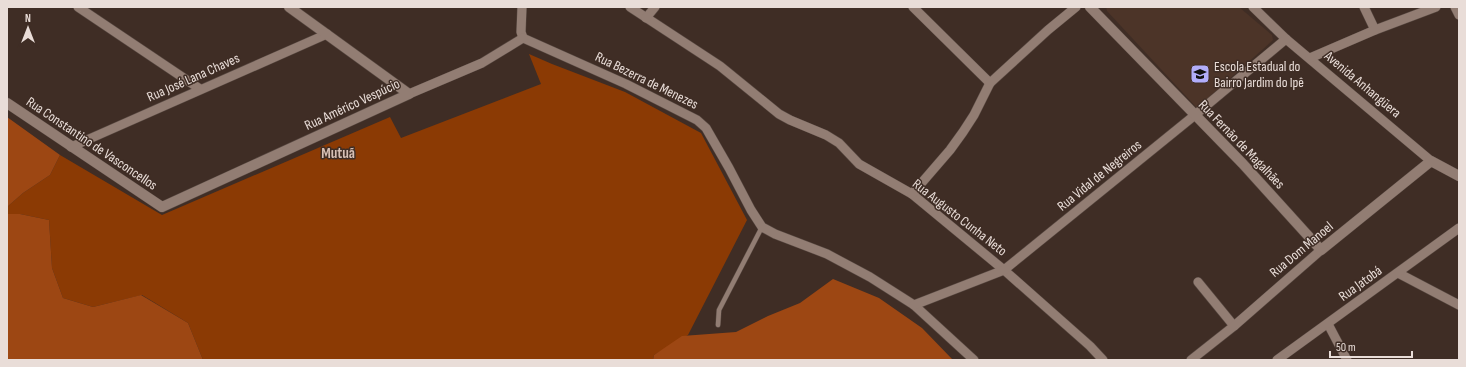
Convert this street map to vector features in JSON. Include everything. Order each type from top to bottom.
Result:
[{"type":"street","points":[[78,7],[200,89]]},
{"type":"street","points":[[289,7],[409,94]]},
{"type":"street","points":[[522,7],[521,32],[524,38]]},
{"type":"street","name":"Rua Augusto Cunha Neto","points":[[630,7],[720,66],[779,114],[826,135],[839,143],[858,164],[912,194],[1004,270],[1090,346],[1103,360]]},
{"type":"street","points":[[646,18],[655,7]]},
{"type":"street","points":[[913,7],[990,83]]},
{"type":"street","points":[[912,194],[950,150],[963,132],[974,115],[990,83],[1048,30],[1076,7]]},
{"type":"street","name":"Rua Fernão de Magalhães","points":[[1090,7],[1243,164],[1321,250]]},
{"type":"street","name":"Avenida Anhangüera","points":[[1253,7],[1286,39],[1431,161],[1459,176]]},
{"type":"street","points":[[1364,7],[1375,30]]},
{"type":"street","points":[[1310,58],[1375,30],[1436,7]]},
{"type":"street","points":[[1455,7],[1459,15]]},
{"type":"street","name":"Rua José Lana Chaves","points":[[71,147],[327,34]]},
{"type":"street","name":"Rua Américo Vespúcio","points":[[162,207],[409,94],[482,63],[524,38]]},
{"type":"street","name":"Rua Bezerra de Menezes","points":[[524,38],[626,84],[697,120],[706,128],[729,168],[750,210],[762,227],[775,234],[827,254],[870,277],[914,305],[974,360]]},
{"type":"street","name":"Rua Vidal de Negreiros","points":[[914,305],[1004,270],[1196,115],[1286,39]]},
{"type":"street","name":"Rua Constantino de Vasconcellos","points":[[7,103],[162,207]]},
{"type":"street","name":"Rua Dom Manoel","points":[[1191,360],[1234,326],[1321,250],[1431,161]]},
{"type":"street","name":"Rua Jatobá","points":[[1277,360],[1459,228]]},
{"type":"street","points":[[1398,273],[1459,305]]},
{"type":"street","points":[[1198,282],[1234,326]]},
{"type":"street","points":[[1328,324],[1347,360]]},
{"type":"lane","points":[[718,325],[719,310],[762,227]]},
{"type":"shaded area","name":"Escola Estadual do Bairro Jardim do Ipê","points":[[1106,7],[1239,7],[1272,35],[1273,40],[1197,108],[1107,11]]},
{"type":"shaded area","points":[[529,54],[625,92],[701,133],[747,220],[688,335],[654,355],[653,360],[203,360],[188,323],[142,295],[93,307],[63,298],[52,268],[49,220],[20,214],[7,214],[7,207],[23,193],[50,175],[60,155],[162,215],[390,117],[401,138],[541,84]]},
{"type":"shaded area","points":[[7,117],[60,155],[50,175],[23,193],[7,207]]},
{"type":"shaded area","points":[[7,214],[20,214],[49,220],[52,268],[63,298],[93,307],[141,295],[188,323],[203,360],[7,360]]},
{"type":"shaded area","points":[[833,279],[879,298],[922,328],[953,360],[653,360],[654,355],[682,336],[736,332],[768,316],[800,303]]},
{"type":"place","name":"Escola Estadual do Bairro Jardim do Ipê","points":[[1200,74]]},
{"type":"district","name":"Mutuã","points":[[338,153]]}]
